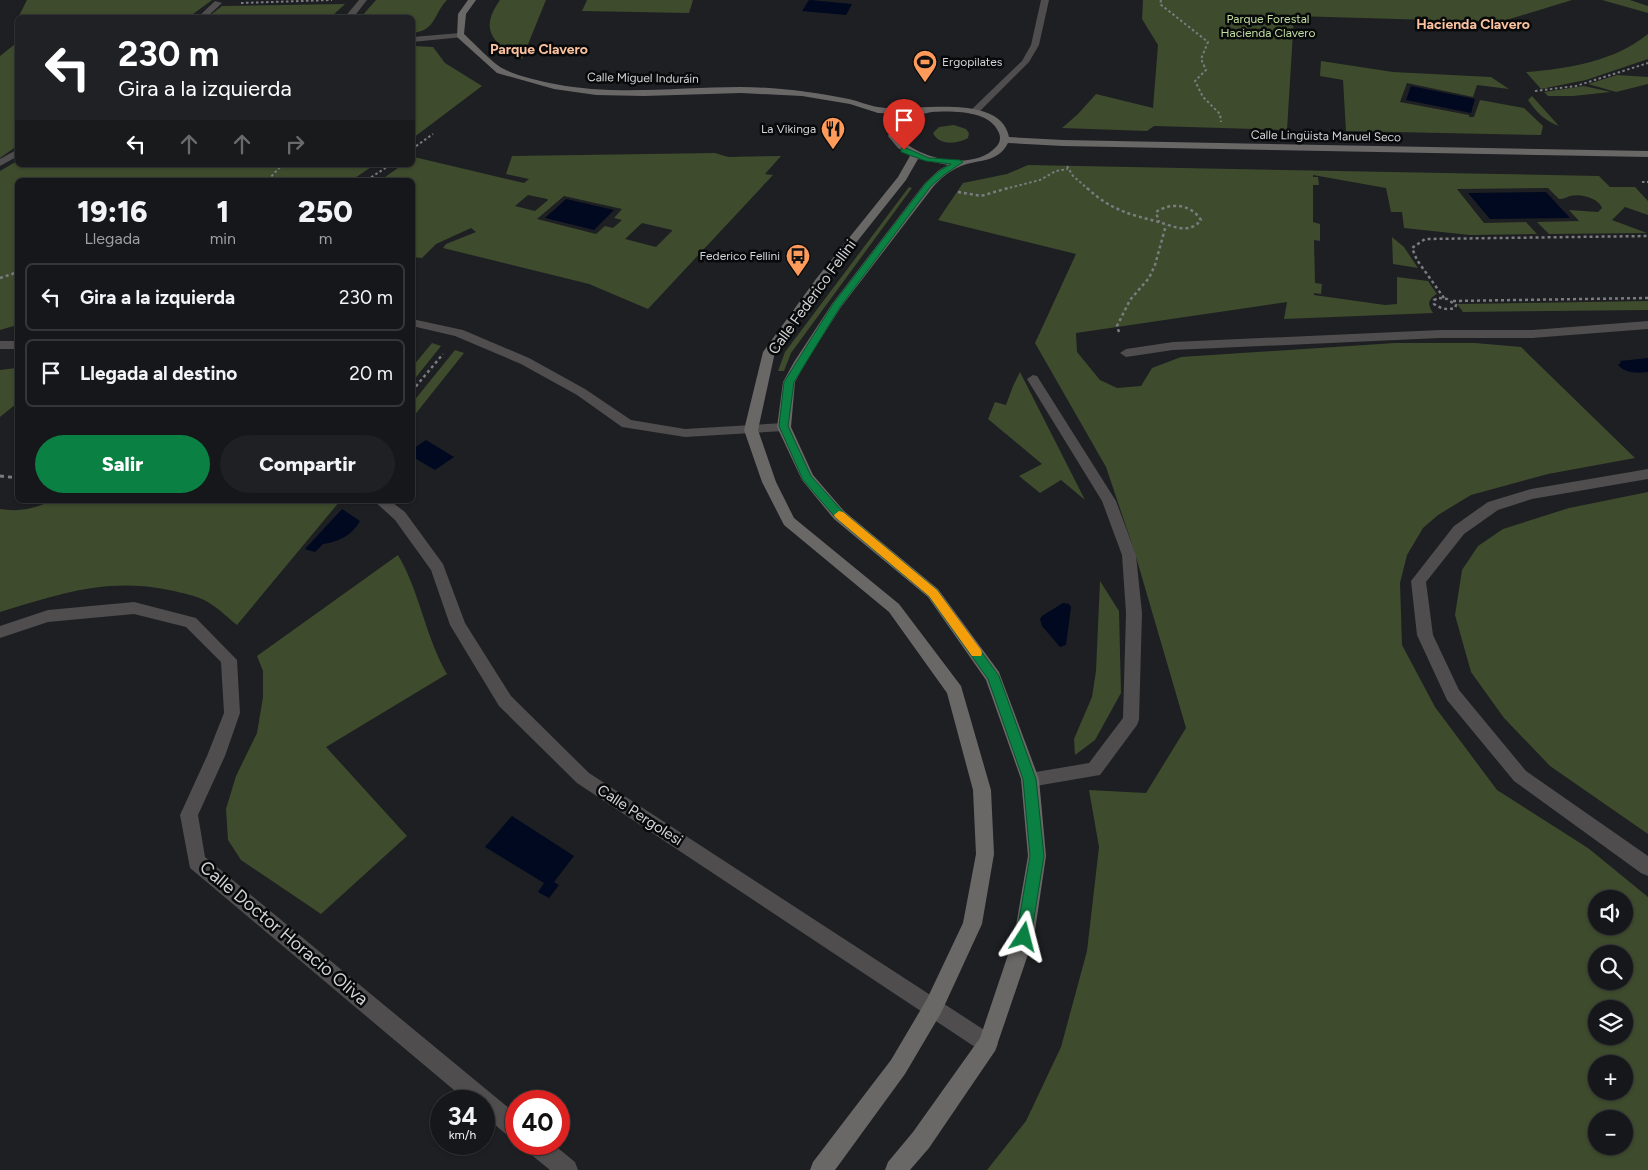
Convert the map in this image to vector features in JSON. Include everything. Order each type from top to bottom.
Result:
[{"type":"street","points":[[350,15],[363,0]]},
{"type":"street","points":[[415,40],[460,35],[462,14],[472,0]]},
{"type":"street","points":[[974,112],[1025,62],[1035,45],[1045,0]]},
{"type":"street","points":[[205,15],[218,4]]},
{"type":"street","name":"Calle Miguel Induráin","points":[[460,35],[500,71],[554,86],[596,92],[625,93],[742,90],[802,93],[851,102],[878,110],[920,112]]},
{"type":"street","points":[[878,110],[893,129],[893,136],[897,144],[914,156],[928,160],[960,162],[988,156],[998,151],[1004,140],[1002,130],[996,123],[974,112],[945,108],[920,112],[902,119],[893,129]]},
{"type":"street","name":"Calle Lingüista Manuel Seco","points":[[1004,140],[1235,147],[1648,154]]},
{"type":"street","points":[[0,163],[15,154]]},
{"type":"street","name":"Calle Federico Fellini","points":[[751,430],[770,352],[820,280],[902,178],[914,156]]},
{"type":"street","name":"Calle Federico Fellini","points":[[784,426],[789,382],[836,306],[929,184],[942,172],[960,162]]},
{"type":"street","points":[[415,323],[459,333],[526,361],[581,392],[627,424],[685,433],[751,430],[784,426],[807,477],[839,515],[933,593],[993,676],[1030,779],[1037,856],[1024,937],[988,1044],[921,1140],[896,1170]]},
{"type":"street","points":[[1126,354],[1173,346],[1440,334],[1532,334],[1648,326]]},
{"type":"street","points":[[0,345],[15,345]]},
{"type":"street","points":[[1030,779],[1094,770],[1131,720],[1134,613],[1129,555],[1109,501],[1033,379]]},
{"type":"street","points":[[751,430],[769,482],[789,521],[894,608],[955,690],[982,790],[985,854],[972,924],[934,1006],[898,1067],[821,1170]]},
{"type":"street","points":[[1648,474],[1531,494],[1493,506],[1459,530],[1418,580],[1425,635],[1453,695],[1520,776],[1648,867]]},
{"type":"street","name":"Calle Pergolesi","points":[[384,503],[400,516],[438,568],[458,625],[505,701],[583,778],[934,1006],[988,1044]]},
{"type":"street","name":"Calle Doctor Horacio Oliva","points":[[0,632],[48,616],[134,608],[192,622],[229,660],[232,713],[216,756],[189,815],[196,862],[505,1119]]},
{"type":"street","points":[[549,1155],[567,1170]]},
{"type":"path","points":[[218,4],[338,0]]},
{"type":"path","points":[[1161,0],[1160,4],[1208,42],[1201,59],[1206,70],[1195,81],[1202,97],[1220,114],[1223,128],[1235,147]]},
{"type":"path","points":[[1535,91],[1576,86],[1648,63]]},
{"type":"path","points":[[415,147],[433,134]]},
{"type":"path","points":[[1063,143],[1068,169],[1100,200],[1120,212],[1138,219],[1159,222],[1184,229],[1198,224],[1201,220],[1199,215],[1186,207],[1167,206],[1156,212],[1159,222]]},
{"type":"path","points":[[270,178],[280,167]]},
{"type":"path","points":[[370,178],[387,167]]},
{"type":"path","points":[[929,184],[981,196],[1019,184],[1040,180],[1056,171],[1068,169]]},
{"type":"path","points":[[1642,182],[1648,182]]},
{"type":"path","points":[[1126,354],[1118,326],[1130,300],[1149,278],[1155,265],[1166,225]]},
{"type":"path","points":[[1444,298],[1416,260],[1412,248],[1425,239],[1648,236]]},
{"type":"path","points":[[0,278],[15,273]]},
{"type":"path","points":[[1453,301],[1456,305],[1451,310],[1439,308],[1434,304],[1434,300],[1439,298],[1453,301],[1648,298]]},
{"type":"path","points":[[415,387],[448,348]]},
{"type":"path","points":[[0,476],[15,478]]},
{"type":"green space","points":[[27,0],[212,0],[192,15],[20,15]]},
{"type":"green space","points":[[376,0],[447,0],[430,25],[426,29],[415,32],[415,15],[363,15]]},
{"type":"green space","points":[[500,0],[546,0],[522,59],[504,48],[492,36],[490,20]]},
{"type":"green space","points":[[587,0],[693,0],[689,13],[582,11]]},
{"type":"green space","name":"Parque Forestal Hacienda Clavero","points":[[1143,0],[1572,0],[1500,22],[1294,16],[1287,130],[1154,126],[1147,131],[1062,128],[1096,94],[1153,108],[1158,45],[1142,19]]},
{"type":"green space","points":[[1602,0],[1630,0],[1648,6],[1648,13]]},
{"type":"green space","points":[[345,4],[333,15],[211,15],[222,6]]},
{"type":"green space","points":[[1648,34],[1648,59],[1586,80],[1541,89],[1526,72],[1558,69],[1590,62],[1621,51]]},
{"type":"green space","points":[[15,44],[15,147],[0,158],[0,56]]},
{"type":"green space","points":[[415,46],[433,47],[445,63],[482,86],[415,136]]},
{"type":"green space","points":[[1321,61],[1393,72],[1491,77],[1509,89],[1477,85],[1473,97],[1407,83],[1400,102],[1469,115],[1469,117],[1474,117],[1480,100],[1524,108],[1543,126],[1541,135],[1346,131],[1343,80],[1320,76]]},
{"type":"green space","points":[[1617,75],[1648,77],[1648,84],[1616,92],[1588,84]]},
{"type":"green space","points":[[1584,86],[1611,92],[1573,96],[1548,96],[1544,92]]},
{"type":"green space","points":[[1532,96],[1559,126],[1549,122],[1538,112],[1528,100]]},
{"type":"green space","points":[[954,125],[966,129],[969,133],[968,138],[959,142],[949,143],[940,140],[933,133],[939,127]]},
{"type":"green space","points":[[715,153],[728,157],[781,156],[765,174],[773,175],[648,309],[589,284],[443,248],[446,244],[476,232],[471,228],[436,244],[422,258],[415,257],[415,178],[384,178],[399,167],[415,167],[415,157],[524,183],[529,179],[506,174],[512,156]],"holes":[[[528,195],[547,199],[535,211],[515,206]],[[564,196],[622,209],[614,218],[622,220],[613,228],[605,226],[596,234],[537,219]],[[642,223],[672,230],[672,231],[656,247],[625,239]]]},
{"type":"green space","points":[[15,162],[15,167],[371,167],[355,178],[15,178],[15,326],[0,330],[0,171]]},
{"type":"green space","points":[[1028,165],[1599,176],[1610,187],[1635,187],[1648,201],[1648,215],[1625,207],[1612,220],[1647,233],[1549,234],[1537,222],[1579,221],[1569,210],[1598,212],[1602,208],[1600,204],[1584,196],[1574,195],[1559,199],[1548,188],[1457,189],[1484,223],[1526,222],[1537,234],[1470,235],[1404,228],[1402,212],[1391,212],[1386,188],[1313,175],[1313,177],[1318,177],[1319,185],[1313,185],[1313,222],[1320,224],[1320,241],[1314,240],[1315,283],[1322,284],[1321,294],[1314,293],[1314,295],[1385,305],[1397,304],[1397,277],[1428,281],[1437,294],[1429,302],[1433,313],[1284,319],[1287,302],[1076,333],[1077,352],[1100,380],[1117,388],[1141,386],[1152,368],[1181,357],[1395,343],[1475,343],[1521,347],[1635,458],[1548,474],[1471,495],[1438,515],[1423,528],[1407,555],[1400,583],[1402,645],[1435,707],[1497,790],[1588,848],[1648,897],[1648,1170],[987,1170],[1026,1121],[1061,1047],[1087,951],[1099,847],[1089,790],[1146,793],[1186,728],[1134,550],[1106,467],[1035,343],[1076,254],[938,220],[963,183],[1007,174]]},
{"type":"green space","points":[[909,187],[912,188],[791,353],[784,371],[778,371],[785,352]]},
{"type":"green space","points":[[1392,237],[1404,247],[1418,268],[1393,264]]},
{"type":"green space","points":[[1648,301],[1648,310],[1463,312],[1457,304]]},
{"type":"green space","points":[[432,343],[441,346],[415,378],[415,364]]},
{"type":"green space","points":[[455,350],[464,353],[415,414],[415,400]]},
{"type":"green space","points":[[15,368],[15,405],[0,417],[0,370]]},
{"type":"green space","points":[[1020,372],[1085,500],[1061,480],[1040,493],[1019,476],[1042,464],[988,419],[995,402],[1006,405]]},
{"type":"green space","points":[[1648,492],[1648,834],[1550,766],[1504,718],[1471,672],[1455,615],[1462,570],[1478,546],[1503,529],[1569,508]]},
{"type":"green space","points":[[46,503],[338,503],[237,625],[214,606],[202,599],[184,593],[146,586],[125,585],[83,589],[0,612],[0,509],[27,509]]},
{"type":"green space","points":[[398,555],[406,569],[433,645],[447,674],[326,747],[407,836],[321,914],[241,860],[228,840],[226,809],[236,776],[257,733],[263,697],[263,671],[257,656]]},
{"type":"green space","points":[[1100,581],[1119,611],[1121,693],[1095,740],[1075,755],[1074,739],[1092,697],[1096,671]]},
{"type":"water","points":[[809,0],[852,4],[846,15],[802,11]]},
{"type":"water","points":[[1411,86],[1475,99],[1471,113],[1406,100]]},
{"type":"water","points":[[1546,192],[1570,218],[1490,219],[1468,193]]},
{"type":"water","points":[[566,199],[614,210],[594,230],[545,218]]},
{"type":"water","points":[[1648,358],[1648,372],[1636,373],[1621,368],[1618,365],[1620,361]]},
{"type":"water","points":[[426,440],[454,457],[435,470],[415,458],[415,448]]},
{"type":"water","points":[[342,509],[360,521],[353,530],[340,540],[323,544],[315,552],[305,549]]},
{"type":"water","points":[[1063,603],[1069,604],[1071,607],[1066,645],[1060,647],[1042,626],[1040,619]]},
{"type":"water","points":[[512,816],[574,856],[554,882],[559,885],[549,898],[538,892],[544,883],[485,847]]},
{"type":"slow traffic","points":[[839,515],[933,593],[976,653]]},
{"type":"place","name":"Ergopilates","points":[[925,83]]},
{"type":"place","name":"La Vikinga","points":[[833,150]]},
{"type":"place","name":"Federico Fellini","points":[[798,277]]},
{"type":"district","name":"Hacienda Clavero","points":[[1473,24]]},
{"type":"district","name":"Parque Clavero","points":[[539,49]]},
{"type":"route","points":[[904,150],[914,156],[928,160],[960,162],[942,172],[929,184],[836,306],[789,382],[784,426],[807,477],[839,515],[933,593],[993,676],[1030,779],[1037,856],[1024,937]]}]
